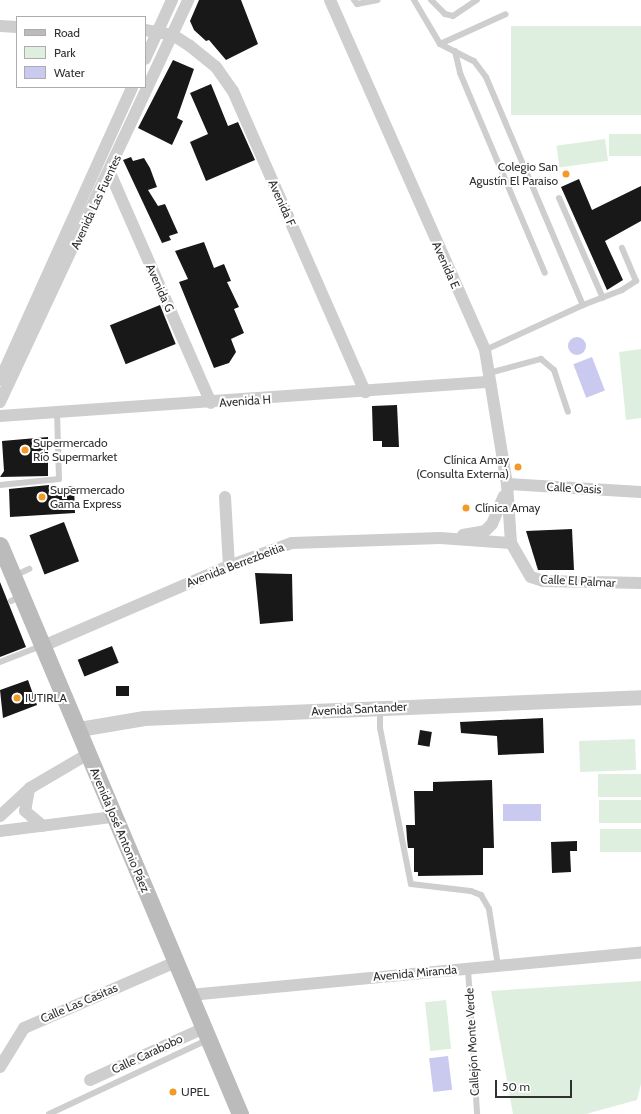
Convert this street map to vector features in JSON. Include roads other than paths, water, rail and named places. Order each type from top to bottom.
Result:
[{"type":"main road","name":"Avenida José Antonio Páez","points":[[0,545],[14,576],[16,598],[43,646],[79,729],[113,817],[240,1114]]},
{"type":"street","points":[[146,57],[172,0]]},
{"type":"street","name":"Avenida Las Fuentes","points":[[0,402],[110,173],[188,0]]},
{"type":"street","name":"Avenida E","points":[[330,0],[484,350],[507,484],[511,544]]},
{"type":"street","points":[[0,26],[16,27]]},
{"type":"street","name":"Avenida F","points":[[146,30],[158,30],[173,35],[207,58],[233,91],[366,392]]},
{"type":"street","name":"Avenida Las Fuentes","points":[[0,379],[132,88]]},
{"type":"street","points":[[96,167],[110,173]]},
{"type":"street","name":"Avenida G","points":[[110,173],[211,403]]},
{"type":"street","name":"Avenida H","points":[[0,416],[366,392],[489,378]]},
{"type":"street","name":"Calle Oasis","points":[[507,484],[641,492]]},
{"type":"street","name":"Avenida Berrezbeitia","points":[[440,538],[485,530],[498,517],[507,484]]},
{"type":"street","points":[[225,497],[229,566]]},
{"type":"street","name":"Avenida Berrezbeitia","points":[[43,646],[229,566],[292,543],[440,538],[511,544]]},
{"type":"street","name":"Calle El Palmar","points":[[511,544],[531,577],[544,581],[641,583]]},
{"type":"street","name":"Avenida Santander","points":[[79,729],[144,718],[641,697]]},
{"type":"street","points":[[0,816],[30,788],[88,754]]},
{"type":"street","points":[[30,788],[24,799],[25,811],[43,826]]},
{"type":"street","points":[[0,831],[113,817]]},
{"type":"street","name":"Avenida Miranda","points":[[190,995],[641,952]]},
{"type":"street","name":"Calle Las Casitas","points":[[0,1067],[24,1028],[176,962]]},
{"type":"street","name":"Calle Carabobo","points":[[90,1080],[206,1034]]},
{"type":"lane","points":[[354,0],[357,4],[378,0]]},
{"type":"lane","points":[[414,0],[440,44],[474,60],[486,77],[583,305]]},
{"type":"lane","points":[[431,0],[445,14],[453,16],[476,0]]},
{"type":"lane","points":[[440,44],[506,14]]},
{"type":"lane","points":[[455,51],[460,73],[545,273]]},
{"type":"lane","points":[[559,198],[603,298]]},
{"type":"lane","points":[[484,350],[583,305],[603,298],[638,279],[622,248]]},
{"type":"lane","points":[[489,378],[541,359],[554,370],[568,412]]},
{"type":"lane","points":[[0,485],[59,479],[57,413]]},
{"type":"lane","points":[[14,576],[29,569]]},
{"type":"lane","points":[[0,662],[43,646]]},
{"type":"lane","points":[[380,708],[380,728],[410,884],[471,890],[481,895],[489,909],[498,966]]},
{"type":"lane","name":"Callejón Monte Verde","points":[[468,969],[476,1114]]},
{"type":"lane","points":[[49,1114],[206,1034]]},
{"type":"water","points":[[577,337],[583,340],[586,346],[583,352],[577,355],[571,352],[568,346],[571,340]]},
{"type":"water","points":[[592,357],[605,391],[586,398],[573,364]]},
{"type":"water","points":[[503,804],[541,804],[541,821],[503,821]]},
{"type":"water","points":[[448,1056],[452,1090],[433,1092],[429,1058]]},
{"type":"place","name":"Colegio San Agustín El Paraiso","points":[[566,174]]},
{"type":"place","name":"Supermercado Río Supermarket","points":[[25,450]]},
{"type":"place","name":"Clínica Amay (Consulta Externa)","points":[[518,467]]},
{"type":"place","name":"Supermercado Gama Express","points":[[42,497]]},
{"type":"place","name":"Clínica Amay","points":[[466,508]]},
{"type":"place","name":"IUTIRLA","points":[[17,698]]},
{"type":"place","name":"UPEL","points":[[173,1092]]}]
